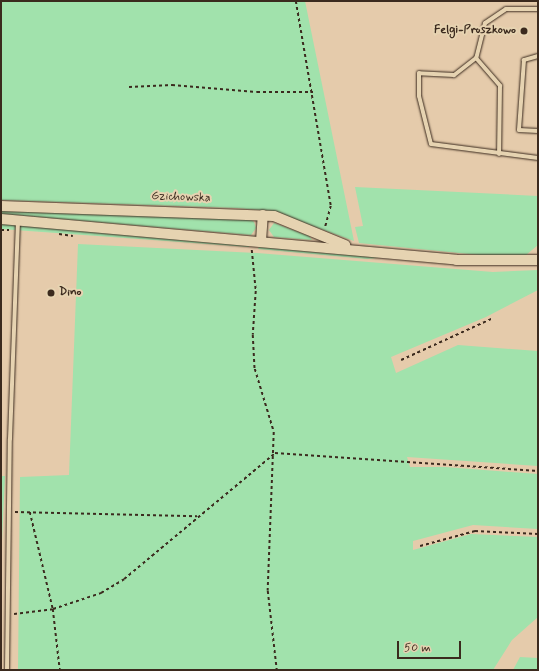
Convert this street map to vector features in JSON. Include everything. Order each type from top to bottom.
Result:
[{"type":"street","name":"Gzichowska","points":[[1,206],[274,216],[353,249]]},
{"type":"street","points":[[257,240],[263,215]]},
{"type":"street","name":"Gzichowska","points":[[1,219],[18,219],[257,240],[456,260],[538,260]]},
{"type":"lane","points":[[538,9],[506,9],[485,23],[476,58],[454,75],[419,72],[419,96],[430,144],[538,158]]},
{"type":"lane","points":[[538,56],[524,60],[519,130],[538,131]]},
{"type":"lane","points":[[476,58],[500,86],[499,154]]},
{"type":"lane","points":[[7,670],[7,616],[18,219]]},
{"type":"path","points":[[296,1],[313,92],[331,206],[322,235]]},
{"type":"path","points":[[129,87],[172,85],[257,92],[313,92]]},
{"type":"path","points":[[257,240],[252,260],[256,290],[253,335],[255,369],[274,432],[275,453],[268,591],[277,670]]},
{"type":"path","points":[[401,360],[493,318]]},
{"type":"path","points":[[7,616],[27,611],[53,609],[101,593],[124,579],[197,516],[235,489],[275,453],[538,471]]},
{"type":"path","points":[[10,512],[197,516]]},
{"type":"path","points":[[30,512],[53,609],[60,670]]},
{"type":"path","points":[[420,546],[475,531],[538,534]]},
{"type":"green space","points":[[1,1],[305,1],[354,241],[271,211],[236,208],[1,200]]},
{"type":"green space","points":[[355,187],[538,196],[538,245],[526,255],[489,256],[359,243],[355,227],[363,226]]},
{"type":"green space","points":[[1,210],[250,219],[254,222],[256,228],[251,235],[1,214]]},
{"type":"green space","points":[[1,223],[249,246],[249,247],[1,229]]},
{"type":"green space","points":[[274,223],[309,236],[312,240],[274,237],[269,230]]},
{"type":"green space","points":[[78,244],[257,253],[493,272],[538,270],[538,290],[486,317],[391,357],[396,373],[458,345],[538,351],[538,466],[407,457],[410,467],[445,467],[538,474],[538,529],[473,525],[413,541],[413,550],[471,534],[538,537],[538,617],[512,640],[493,670],[18,670],[20,477],[69,475]]},
{"type":"green space","points":[[259,247],[387,257],[367,259],[258,249]]},
{"type":"green space","points":[[1,476],[5,476],[1,562]]},
{"type":"green space","points":[[520,657],[538,658],[538,670],[513,670]]},
{"type":"place","name":"Felgi-Proszkowo","points":[[524,31]]},
{"type":"place","name":"Dino","points":[[51,293]]}]
